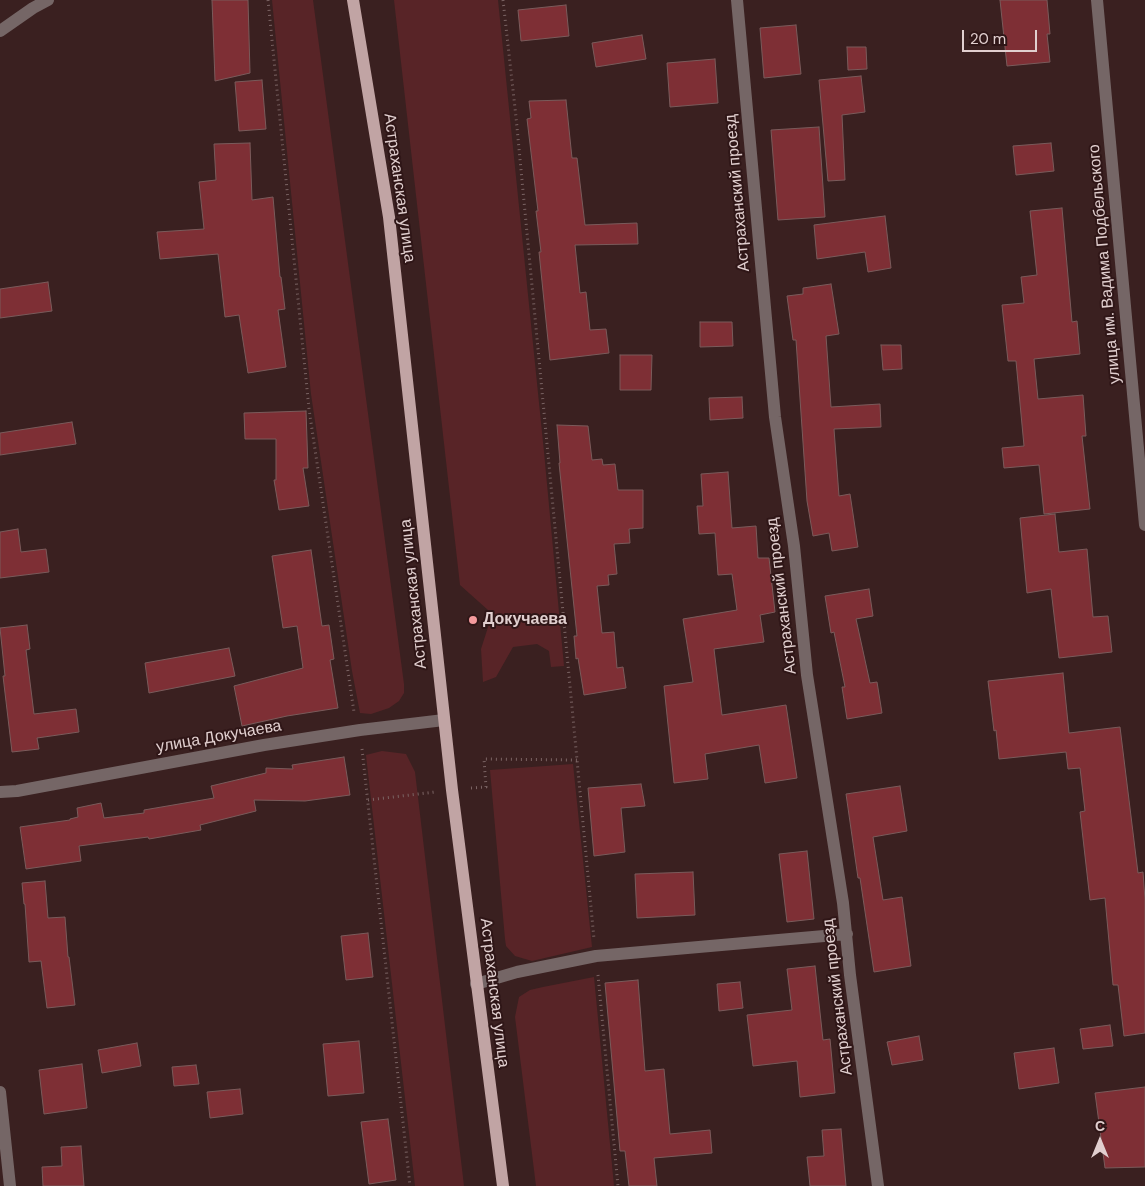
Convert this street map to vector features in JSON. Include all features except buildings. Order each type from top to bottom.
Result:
[{"type":"main road","name":"Астраханская улица","points":[[353,0],[389,217],[452,790],[503,1186]]},
{"type":"street","points":[[0,31],[48,0]]},
{"type":"street","name":"Астраханский проезд","points":[[737,0],[775,417],[794,546],[807,675],[843,903],[850,975],[878,1186]]},
{"type":"street","name":"улица им. Вадима Подбельского","points":[[1097,0],[1145,525]]},
{"type":"street","name":"улица Докучаева","points":[[0,792],[17,791],[255,747],[360,730],[444,720]]},
{"type":"street","points":[[476,984],[517,972],[596,956],[847,934]]},
{"type":"street","points":[[0,1092],[10,1186]]},
{"type":"path","points":[[268,0],[309,409],[354,712],[360,730],[410,1186]]},
{"type":"path","points":[[503,0],[516,117],[618,1186]]},
{"type":"path","points":[[368,800],[486,787],[484,759],[577,760]]},
{"type":"shaded area","points":[[272,0],[313,0],[404,684],[404,693],[399,701],[389,708],[371,714],[360,713],[352,671],[311,394]]},
{"type":"shaded area","points":[[394,0],[498,0],[564,666],[551,667],[549,651],[537,644],[513,647],[496,677],[483,682],[481,649],[490,621],[488,610],[460,585]]},
{"type":"shaded area","points":[[382,751],[406,754],[415,772],[464,1186],[415,1186],[366,755]]},
{"type":"shaded area","points":[[573,764],[592,947],[532,961],[515,956],[506,946],[490,770]]},
{"type":"shaded area","points":[[594,977],[614,1186],[536,1186],[515,1017],[519,997],[530,990]]},
{"type":"place","name":"Докучаева","points":[[473,620]]}]
